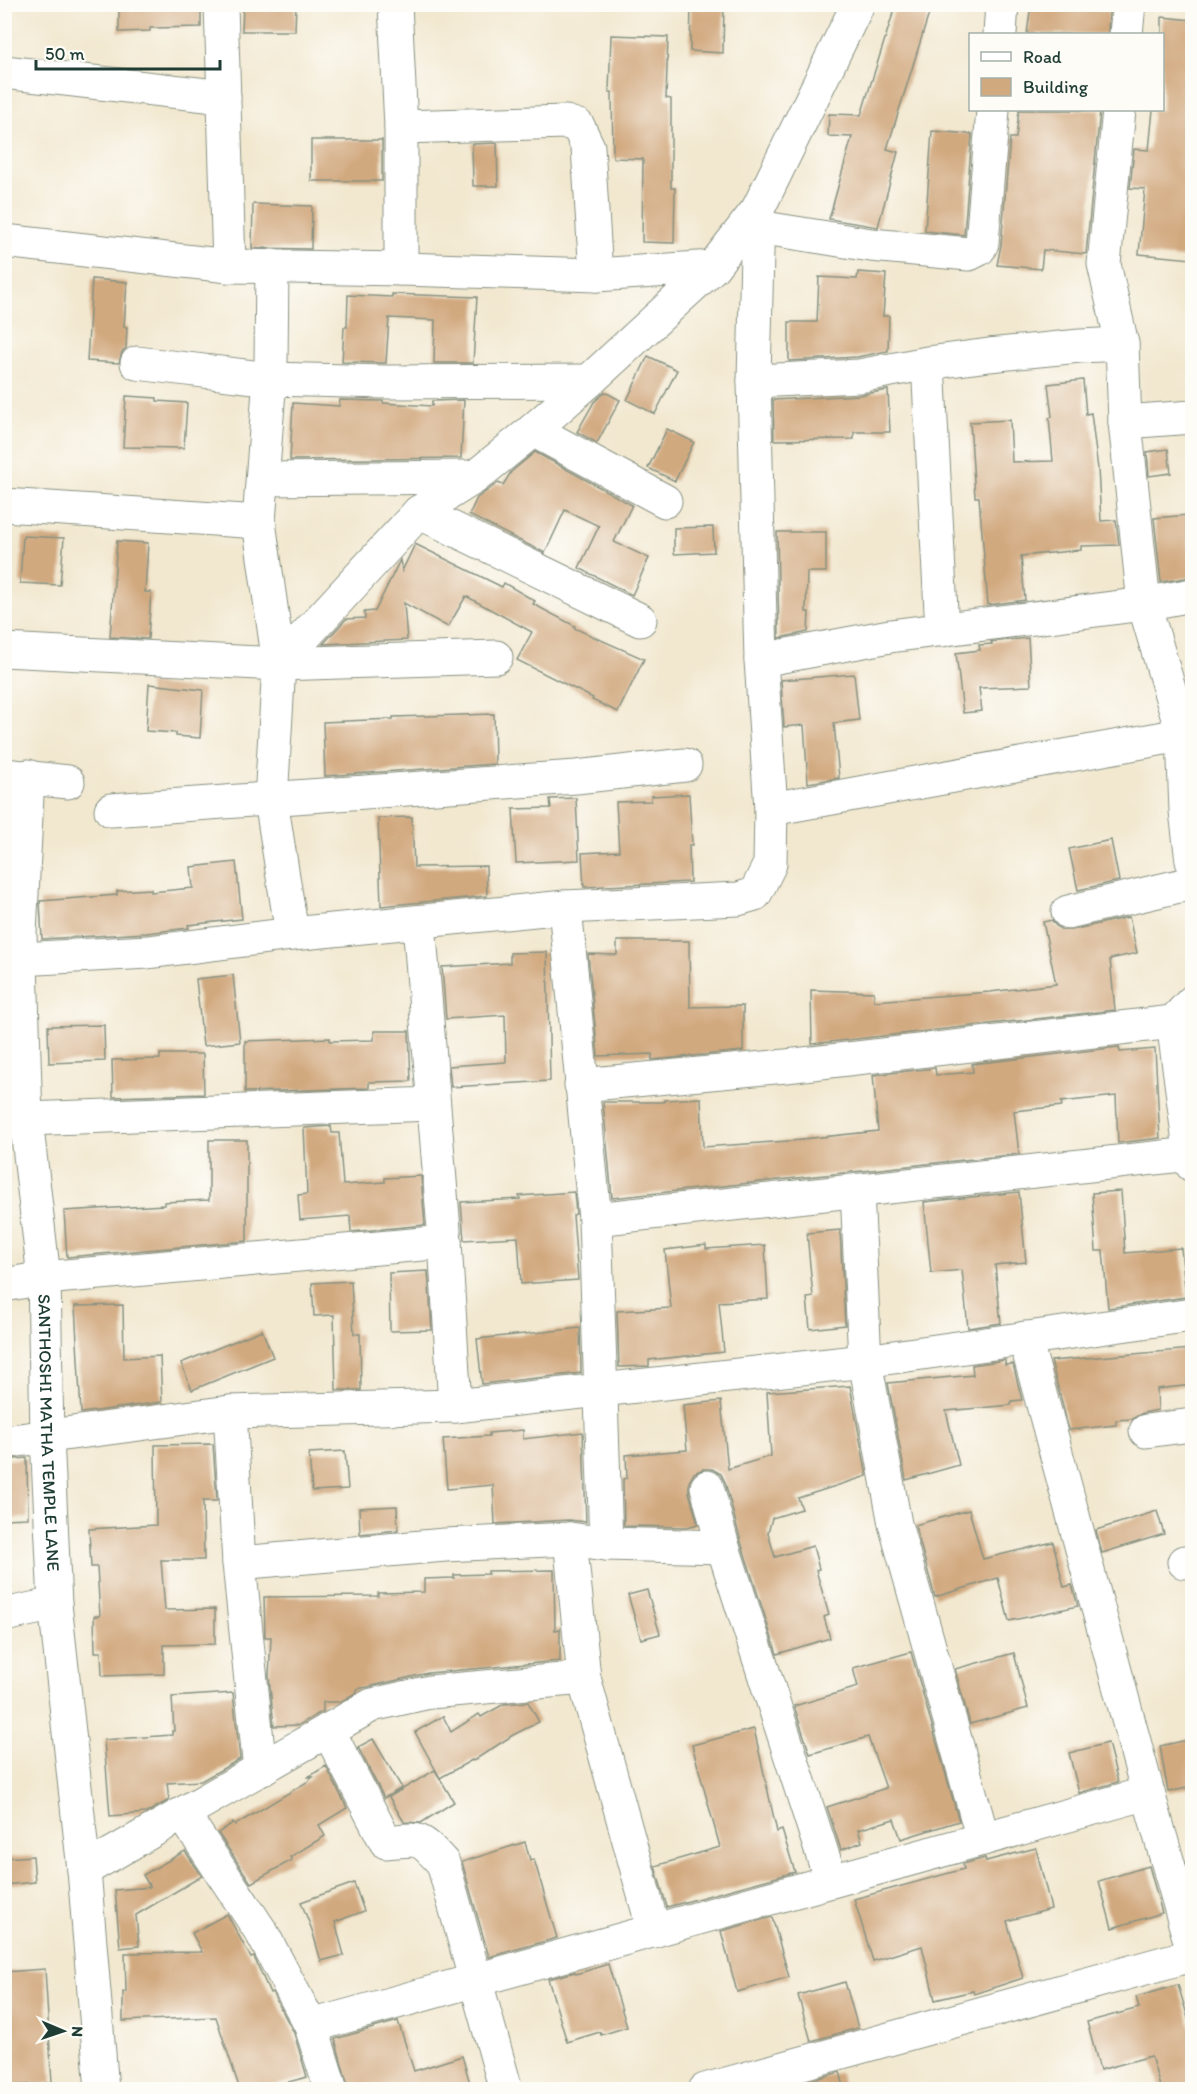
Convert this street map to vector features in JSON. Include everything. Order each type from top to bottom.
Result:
[{"type":"street","points":[[221,4],[229,266]]},
{"type":"street","points":[[395,4],[401,127],[400,268]]},
{"type":"street","points":[[279,664],[418,512],[475,477],[533,430],[713,267],[758,218],[858,4]]},
{"type":"street","points":[[999,33],[1002,4]]},
{"type":"street","points":[[1126,33],[1129,4]]},
{"type":"street","points":[[4,72],[224,97]]},
{"type":"street","points":[[758,218],[872,245],[969,254],[982,243],[993,111]]},
{"type":"street","points":[[1119,111],[1104,264],[1122,344],[1125,422],[1143,604],[1188,734],[1186,811],[1192,861]]},
{"type":"street","points":[[401,127],[566,122],[578,126],[588,147],[596,275]]},
{"type":"street","points":[[15,942],[148,952],[292,934],[565,908],[738,899],[755,894],[770,864],[771,809],[761,660],[754,381],[758,218]]},
{"type":"street","points":[[4,241],[229,266],[400,268],[596,275],[713,267]]},
{"type":"street","points":[[272,266],[270,380],[259,522],[279,664],[271,800],[292,934]]},
{"type":"street","points":[[754,381],[859,376],[928,363],[1080,346],[1122,344]]},
{"type":"street","points":[[137,363],[270,380],[589,381]]},
{"type":"street","points":[[928,363],[942,630]]},
{"type":"street","points":[[1125,422],[1192,417]]},
{"type":"street","points":[[533,430],[665,501]]},
{"type":"street","points":[[263,480],[475,477]]},
{"type":"street","points":[[4,505],[259,522]]},
{"type":"street","points":[[418,512],[640,620]]},
{"type":"street","points":[[761,660],[890,636],[1143,604],[1192,595]]},
{"type":"street","points":[[4,650],[279,664],[496,657]]},
{"type":"street","points":[[771,809],[1188,734]]},
{"type":"street","points":[[111,810],[576,777],[684,765]]},
{"type":"street","points":[[16,775],[68,782]]},
{"type":"street","name":"SANTHOSHI MATHA TEMPLE LANE","points":[[16,775],[15,942],[26,1119],[44,1278],[47,1437],[55,1604],[84,1870],[102,2090]]},
{"type":"street","points":[[1068,912],[1192,883]]},
{"type":"street","points":[[565,908],[595,1220],[606,1544]]},
{"type":"street","points":[[419,923],[445,1242],[455,1406]]},
{"type":"street","points":[[581,1085],[786,1066],[1183,1012],[1192,1159],[857,1191],[595,1220]]},
{"type":"street","points":[[26,1119],[432,1104]]},
{"type":"street","points":[[857,1191],[865,1361],[895,1524],[983,1839]]},
{"type":"street","points":[[4,1285],[44,1278],[445,1242]]},
{"type":"street","points":[[4,1442],[230,1412],[455,1406],[865,1361],[1192,1315]]},
{"type":"street","points":[[1025,1338],[1192,1948]]},
{"type":"street","points":[[230,1412],[239,1563],[260,1770]]},
{"type":"street","points":[[1146,1431],[1192,1425]]},
{"type":"street","points":[[707,1487],[723,1547],[831,1881]]},
{"type":"street","points":[[570,1539],[584,1678],[654,1931]]},
{"type":"street","points":[[239,1563],[445,1545],[570,1539],[606,1544],[723,1547]]},
{"type":"street","points":[[4,1615],[55,1604]]},
{"type":"street","points":[[84,1870],[372,1705],[429,1692],[584,1678]]},
{"type":"street","points":[[328,1730],[386,1842],[417,1839],[425,1843],[443,1863],[506,2090]]},
{"type":"street","points":[[311,2026],[1148,1793]]},
{"type":"street","points":[[183,1814],[262,1933],[311,2026],[331,2090]]},
{"type":"street","points":[[705,2090],[1192,1955]]},
{"type":"building","points":[[119,4],[201,4],[201,27],[150,28],[150,31],[119,32]]},
{"type":"building","points":[[243,4],[296,4],[295,31],[242,31]]},
{"type":"building","points":[[691,4],[724,4],[723,53],[690,51]]},
{"type":"building","points":[[896,4],[932,4],[887,149],[898,152],[878,227],[829,219],[852,137],[828,136],[829,114],[861,115]]},
{"type":"building","points":[[1031,4],[1069,4],[1069,7],[1109,11],[1108,33],[1027,33]]},
{"type":"building","points":[[1162,17],[1192,20],[1192,259],[1139,254],[1145,189],[1130,188],[1134,149],[1149,150],[1153,111],[1164,111],[1164,33],[1162,33]]},
{"type":"building","points":[[611,35],[668,37],[666,98],[671,99],[671,188],[675,188],[674,243],[642,242],[643,159],[613,158],[612,92],[609,92]]},
{"type":"building","points":[[1019,111],[1100,111],[1086,254],[1043,250],[1041,269],[997,265],[1001,245],[1010,138],[1016,138]]},
{"type":"building","points":[[932,131],[972,134],[964,235],[925,231]]},
{"type":"building","points":[[311,140],[382,140],[382,181],[311,181]]},
{"type":"building","points":[[497,143],[498,186],[473,186],[472,144]]},
{"type":"building","points":[[253,204],[312,206],[311,249],[252,248]]},
{"type":"building","points":[[858,272],[886,274],[883,316],[889,316],[888,351],[857,357],[789,361],[789,322],[817,322],[819,277],[857,279]]},
{"type":"building","points":[[92,279],[127,282],[124,327],[127,327],[126,348],[122,352],[119,363],[87,361]]},
{"type":"building","points":[[392,294],[477,297],[473,363],[434,363],[435,320],[389,318],[386,363],[342,362],[344,327],[347,327],[348,295],[392,297]]},
{"type":"building","points":[[648,356],[677,370],[655,414],[627,400]]},
{"type":"building","points":[[1083,380],[1086,414],[1091,413],[1098,469],[1101,521],[1116,520],[1119,545],[1081,546],[1081,550],[1021,556],[1025,600],[988,605],[979,497],[975,497],[970,422],[1010,420],[1012,462],[1053,461],[1049,418],[1052,417],[1048,384]]},
{"type":"building","points":[[888,390],[890,432],[854,432],[854,439],[774,440],[773,400],[860,395]]},
{"type":"building","points":[[605,392],[620,400],[597,443],[577,432],[594,402]]},
{"type":"building","points":[[126,396],[187,403],[184,448],[123,447]]},
{"type":"building","points":[[340,400],[383,401],[383,403],[432,406],[432,401],[464,400],[461,458],[290,460],[293,403],[339,406]]},
{"type":"building","points":[[667,429],[694,442],[675,481],[648,468]]},
{"type":"building","points":[[1168,449],[1171,473],[1149,476],[1147,452]]},
{"type":"building","points":[[535,452],[632,505],[614,542],[649,558],[632,595],[579,568],[599,526],[565,510],[545,553],[469,515],[477,498],[498,483],[503,485],[511,472]]},
{"type":"building","points":[[1188,515],[1192,577],[1161,582],[1154,518]]},
{"type":"building","points":[[713,527],[714,552],[674,554],[674,528]]},
{"type":"building","points":[[777,532],[826,532],[826,572],[807,572],[808,632],[779,638]]},
{"type":"building","points":[[23,536],[64,538],[60,585],[20,583]]},
{"type":"building","points":[[117,541],[148,543],[145,592],[151,592],[148,639],[110,637]]},
{"type":"building","points":[[415,544],[502,587],[504,583],[535,601],[533,604],[575,626],[574,628],[644,659],[618,712],[517,660],[532,632],[466,596],[448,627],[404,603],[407,640],[323,644],[346,619],[365,618],[364,612],[375,611],[400,560],[402,571]]},
{"type":"building","points":[[1028,638],[1031,686],[979,688],[982,711],[963,713],[956,653],[980,650],[979,645],[992,644],[991,642]]},
{"type":"building","points":[[854,674],[859,720],[834,723],[839,778],[808,783],[804,725],[784,727],[781,680]]},
{"type":"building","points":[[149,684],[203,690],[200,738],[176,736],[176,733],[146,731]]},
{"type":"building","points":[[494,714],[495,764],[325,776],[323,722]]},
{"type":"building","points":[[689,794],[692,845],[689,845],[690,882],[584,887],[582,853],[619,851],[616,802],[651,801],[651,796]]},
{"type":"building","points":[[576,798],[579,860],[516,863],[513,809],[551,808],[550,799]]},
{"type":"building","points":[[412,817],[414,867],[486,866],[487,896],[381,906],[378,818]]},
{"type":"building","points":[[1111,840],[1119,881],[1078,890],[1069,849]]},
{"type":"building","points":[[236,862],[242,919],[188,925],[189,928],[146,933],[42,939],[40,901],[117,895],[117,891],[151,889],[151,892],[193,888],[191,867]]},
{"type":"building","points":[[1129,917],[1137,953],[1110,959],[1115,1010],[812,1044],[811,990],[874,992],[874,1001],[990,992],[1056,984],[1043,922],[1052,920],[1062,930],[1072,930]]},
{"type":"building","points":[[617,941],[689,941],[690,1007],[743,1006],[743,1051],[652,1060],[652,1054],[598,1056],[588,954],[617,955]]},
{"type":"building","points":[[547,952],[550,1081],[451,1087],[449,1066],[506,1062],[505,1015],[446,1019],[442,967],[510,963],[510,953]]},
{"type":"building","points":[[233,975],[240,1042],[203,1046],[196,979]]},
{"type":"building","points":[[104,1025],[105,1061],[49,1063],[48,1026]]},
{"type":"building","points":[[374,1031],[409,1031],[411,1081],[369,1082],[369,1088],[245,1092],[245,1041],[330,1038],[330,1041],[374,1040]]},
{"type":"building","points":[[1119,1047],[1120,1052],[1155,1049],[1160,1138],[1118,1143],[1116,1096],[1061,1102],[1062,1106],[1014,1111],[1019,1154],[612,1198],[603,1102],[664,1102],[664,1100],[701,1098],[703,1147],[803,1140],[878,1131],[873,1075],[935,1068],[936,1075],[973,1072],[972,1064]]},
{"type":"building","points":[[160,1054],[203,1054],[204,1094],[113,1097],[112,1060],[160,1059]]},
{"type":"building","points":[[331,1126],[332,1133],[339,1133],[343,1185],[385,1182],[385,1178],[421,1176],[425,1225],[351,1232],[350,1216],[300,1220],[298,1195],[307,1194],[304,1128]]},
{"type":"building","points":[[209,1140],[247,1140],[247,1241],[67,1257],[64,1211],[209,1200]]},
{"type":"building","points":[[1121,1191],[1125,1253],[1181,1248],[1186,1297],[1108,1308],[1103,1251],[1096,1251],[1092,1193]]},
{"type":"building","points":[[574,1192],[576,1214],[573,1215],[578,1280],[521,1284],[518,1237],[464,1240],[461,1202],[520,1199],[519,1196]]},
{"type":"building","points":[[1019,1192],[1026,1262],[995,1265],[1001,1323],[968,1328],[962,1270],[931,1273],[924,1202]]},
{"type":"building","points":[[840,1230],[845,1325],[810,1329],[807,1298],[813,1297],[807,1233]]},
{"type":"building","points":[[706,1245],[706,1249],[765,1245],[768,1299],[719,1302],[724,1352],[649,1360],[649,1366],[619,1367],[617,1311],[671,1308],[665,1250]]},
{"type":"building","points":[[428,1271],[432,1330],[390,1331],[389,1273]]},
{"type":"building","points":[[351,1281],[354,1334],[360,1334],[361,1390],[336,1390],[334,1315],[314,1316],[312,1283]]},
{"type":"building","points":[[123,1305],[124,1358],[160,1356],[162,1402],[81,1413],[75,1306]]},
{"type":"building","points":[[580,1328],[581,1373],[482,1384],[477,1339]]},
{"type":"building","points":[[262,1330],[273,1357],[192,1390],[181,1363]]},
{"type":"building","points":[[1192,1349],[1192,1385],[1157,1389],[1158,1410],[1143,1413],[1132,1419],[1116,1420],[1116,1425],[1069,1430],[1051,1361]]},
{"type":"building","points":[[1005,1360],[1005,1365],[1013,1364],[1022,1400],[1011,1401],[1011,1405],[946,1411],[959,1465],[906,1480],[888,1383],[973,1375],[972,1365]]},
{"type":"building","points":[[850,1386],[867,1476],[798,1498],[802,1509],[772,1518],[768,1533],[775,1557],[813,1546],[819,1569],[816,1570],[829,1615],[824,1617],[830,1638],[777,1654],[721,1474],[712,1469],[703,1469],[694,1473],[689,1482],[689,1492],[698,1524],[688,1527],[624,1526],[623,1479],[627,1478],[626,1455],[687,1450],[683,1405],[721,1401],[728,1469],[771,1456],[767,1392]]},
{"type":"building","points":[[523,1430],[523,1439],[583,1432],[586,1522],[569,1520],[495,1524],[493,1485],[447,1489],[443,1439],[489,1436],[489,1433]]},
{"type":"building","points":[[213,1444],[217,1501],[203,1501],[204,1560],[161,1560],[165,1610],[215,1609],[215,1644],[164,1645],[164,1674],[102,1676],[101,1652],[95,1652],[94,1616],[100,1616],[97,1567],[91,1567],[89,1529],[156,1525],[155,1445]]},
{"type":"building","points":[[345,1451],[348,1489],[312,1491],[309,1453]]},
{"type":"building","points":[[27,1458],[28,1518],[4,1519],[4,1460]]},
{"type":"building","points":[[397,1506],[398,1530],[360,1534],[359,1508]]},
{"type":"building","points":[[969,1510],[983,1559],[1053,1542],[1064,1587],[1072,1585],[1078,1606],[1009,1621],[998,1578],[935,1597],[915,1525]]},
{"type":"building","points":[[1157,1511],[1164,1534],[1102,1553],[1096,1530]]},
{"type":"building","points":[[554,1570],[555,1630],[560,1629],[560,1661],[428,1673],[357,1689],[357,1692],[340,1702],[323,1702],[323,1711],[299,1725],[274,1726],[269,1676],[271,1637],[265,1637],[264,1597],[378,1596],[378,1593],[424,1592],[424,1579],[488,1574],[488,1571]]},
{"type":"building","points":[[647,1590],[660,1634],[641,1639],[628,1595]]},
{"type":"building","points":[[911,1652],[959,1821],[901,1839],[894,1819],[858,1830],[862,1842],[841,1850],[827,1807],[886,1788],[868,1737],[810,1754],[794,1706],[858,1687],[853,1668]]},
{"type":"building","points":[[1014,1653],[1028,1708],[970,1724],[955,1669]]},
{"type":"building","points":[[233,1693],[240,1759],[201,1781],[167,1783],[169,1800],[146,1813],[110,1816],[104,1740],[172,1735],[174,1731],[172,1697]]},
{"type":"building","points":[[528,1702],[539,1722],[440,1778],[415,1732],[443,1716],[451,1732],[479,1714],[481,1717],[504,1704]]},
{"type":"building","points":[[754,1729],[777,1832],[782,1830],[795,1872],[667,1907],[655,1866],[720,1847],[692,1745]]},
{"type":"building","points":[[373,1739],[402,1788],[384,1798],[358,1747]]},
{"type":"building","points":[[1192,1739],[1192,1787],[1168,1792],[1160,1746]]},
{"type":"building","points":[[1108,1743],[1118,1782],[1079,1793],[1069,1753]]},
{"type":"building","points":[[326,1766],[347,1808],[319,1825],[325,1836],[290,1857],[292,1860],[251,1883],[218,1833],[307,1782],[313,1777],[308,1777]]},
{"type":"building","points":[[435,1770],[454,1802],[421,1823],[404,1822],[389,1797]]},
{"type":"building","points":[[525,1842],[530,1860],[534,1859],[557,1938],[489,1957],[462,1862]]},
{"type":"building","points":[[1036,1848],[1051,1909],[1007,1921],[1023,1978],[974,1994],[973,1991],[935,2000],[922,1946],[873,1961],[854,1899],[964,1869],[963,1864],[985,1858],[986,1861]]},
{"type":"building","points":[[185,1851],[202,1876],[136,1915],[139,1946],[120,1948],[115,1890],[150,1887],[143,1875]]},
{"type":"building","points":[[33,1856],[35,1882],[4,1885],[4,1858]]},
{"type":"building","points":[[1149,1866],[1162,1913],[1112,1928],[1099,1881]]},
{"type":"building","points":[[354,1883],[364,1911],[335,1922],[344,1955],[321,1961],[301,1902]]},
{"type":"building","points":[[227,1914],[251,1958],[254,1957],[270,1993],[272,1992],[294,2033],[307,2077],[259,2090],[240,2090],[216,2017],[123,2021],[123,1992],[126,1992],[125,1953],[202,1952],[192,1933]]},
{"type":"building","points":[[772,1917],[789,1977],[737,1992],[721,1931]]},
{"type":"building","points":[[608,1964],[627,2027],[567,2042],[548,1979],[575,1972],[576,1974]]},
{"type":"building","points":[[45,1969],[52,2083],[4,2086],[4,1972]]},
{"type":"building","points":[[845,1982],[858,2028],[811,2041],[798,1995]]},
{"type":"building","points":[[1178,1985],[1192,2031],[1192,2090],[1161,2090],[1151,2056],[1100,2070],[1087,2022],[1139,2008],[1136,1997]]},
{"type":"building","points":[[398,2021],[414,2071],[462,2056],[472,2090],[349,2090],[335,2039]]},
{"type":"building","points":[[840,2072],[845,2090],[777,2090]]}]
